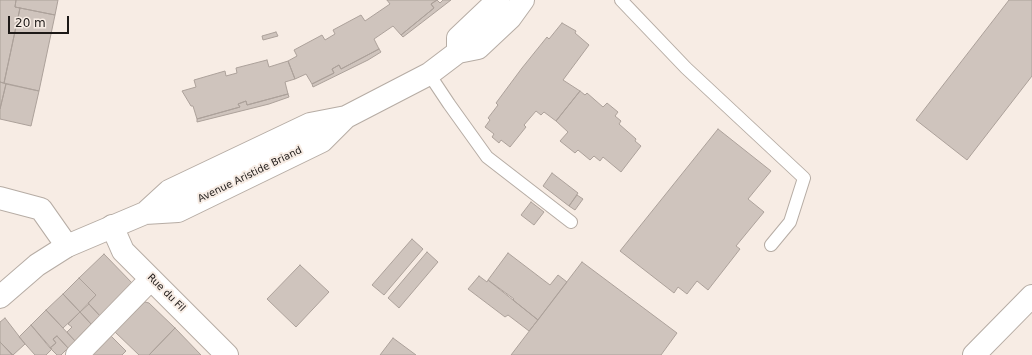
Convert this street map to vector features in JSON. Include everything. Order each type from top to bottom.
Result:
[{"type":"main road","points":[[458,52],[458,38],[498,0]]},
{"type":"main road","name":"Avenue Aristide Briand","points":[[0,297],[37,265],[67,246],[145,213],[169,191],[310,124],[346,117],[429,74],[458,52],[478,48],[510,18],[523,0]]},
{"type":"main road","points":[[0,198],[41,209],[67,246]]},
{"type":"main road","name":"Rue du Fil","points":[[112,226],[123,251],[227,355]]},
{"type":"main road","points":[[77,355],[151,279]]},
{"type":"main road","points":[[974,355],[1032,296]]},
{"type":"lane","points":[[621,0],[686,68],[804,178],[790,222],[771,245]]},
{"type":"lane","points":[[429,74],[487,157],[571,222]]},
{"type":"building","points":[[0,0],[16,0],[15,7],[20,8],[4,83],[0,82]]},
{"type":"building","points":[[16,0],[58,0],[55,15],[15,7]]},
{"type":"building","points":[[387,0],[437,0],[431,4],[434,8],[401,35],[393,26],[374,39],[379,49],[341,69],[339,65],[332,69],[334,73],[312,84],[306,74],[295,79],[288,61],[297,56],[294,50],[322,35],[325,40],[335,34],[333,30],[361,15],[365,21],[390,4]]},
{"type":"building","points":[[437,0],[440,3],[443,0],[451,0],[403,37],[401,35],[434,8],[431,4]]},
{"type":"building","points":[[1009,0],[1032,0],[1032,76],[967,160],[916,120]]},
{"type":"building","points":[[20,8],[55,15],[39,91],[4,83]]},
{"type":"building","points":[[562,23],[576,31],[575,33],[589,45],[563,80],[580,91],[556,121],[544,112],[541,115],[536,111],[524,125],[526,127],[510,147],[501,140],[499,143],[492,137],[494,134],[485,127],[490,120],[488,118],[498,105],[496,103],[522,68],[547,37],[549,39]]},
{"type":"building","points":[[276,32],[278,36],[263,40],[262,36]]},
{"type":"building","points":[[379,49],[381,52],[368,60],[313,87],[312,84],[334,73],[332,69],[339,65],[341,69]]},
{"type":"building","points":[[267,60],[269,67],[288,61],[295,79],[285,82],[288,94],[247,105],[246,101],[238,104],[240,107],[197,119],[193,106],[191,106],[182,91],[196,87],[194,80],[225,71],[226,76],[237,73],[236,68]]},
{"type":"building","points":[[0,82],[6,84],[0,109]]},
{"type":"building","points":[[6,84],[39,91],[31,126],[0,119],[0,109]]},
{"type":"building","points":[[580,91],[585,95],[587,93],[603,107],[607,103],[618,112],[615,116],[621,121],[619,124],[636,139],[635,141],[641,146],[621,172],[603,157],[600,161],[594,156],[590,160],[578,150],[575,153],[560,141],[568,132],[556,121]]},
{"type":"building","points":[[288,94],[289,97],[269,104],[197,122],[197,119],[240,107],[238,104],[246,101],[247,105]]},
{"type":"building","points":[[718,129],[771,171],[748,199],[764,212],[736,246],[740,249],[708,290],[697,281],[687,294],[678,287],[674,293],[620,251]]},
{"type":"building","points":[[552,173],[578,193],[569,206],[543,186]]},
{"type":"building","points":[[577,195],[583,199],[575,210],[569,206]]},
{"type":"building","points":[[531,202],[544,212],[534,225],[521,215]]},
{"type":"building","points":[[412,239],[423,249],[384,295],[372,285]]},
{"type":"building","points":[[427,252],[438,262],[399,308],[388,298]]},
{"type":"building","points":[[508,253],[550,285],[558,275],[567,282],[538,320],[488,280]]},
{"type":"building","points":[[104,254],[133,284],[100,316],[88,303],[96,295],[79,278]]},
{"type":"building","points":[[582,262],[677,333],[661,355],[511,355]]},
{"type":"building","points":[[300,265],[329,292],[296,327],[267,299]]},
{"type":"building","points":[[479,276],[487,282],[488,280],[514,299],[513,300],[538,320],[529,331],[508,315],[505,317],[468,289]]},
{"type":"building","points":[[79,278],[96,295],[80,312],[63,294]]},
{"type":"building","points":[[63,294],[80,312],[63,328],[46,310]]},
{"type":"building","points":[[145,302],[149,303],[175,328],[149,355],[139,355],[115,332]]},
{"type":"building","points":[[89,304],[100,316],[91,324],[80,312]]},
{"type":"building","points":[[46,310],[75,341],[68,348],[57,336],[53,339],[56,343],[50,348],[31,325]]},
{"type":"building","points":[[80,312],[91,324],[75,341],[67,332],[72,327],[68,324]]},
{"type":"building","points":[[5,318],[25,344],[13,355],[0,342],[0,322]]},
{"type":"building","points":[[31,325],[52,349],[46,355],[35,355],[19,337]]},
{"type":"building","points":[[175,328],[201,355],[149,355]]},
{"type":"building","points":[[57,336],[68,348],[61,355],[57,355],[50,348],[56,343],[53,339]]},
{"type":"building","points":[[111,336],[126,351],[122,355],[92,355]]},
{"type":"building","points":[[393,338],[416,355],[380,355]]},
{"type":"building","points":[[0,342],[12,355],[0,355]]}]
